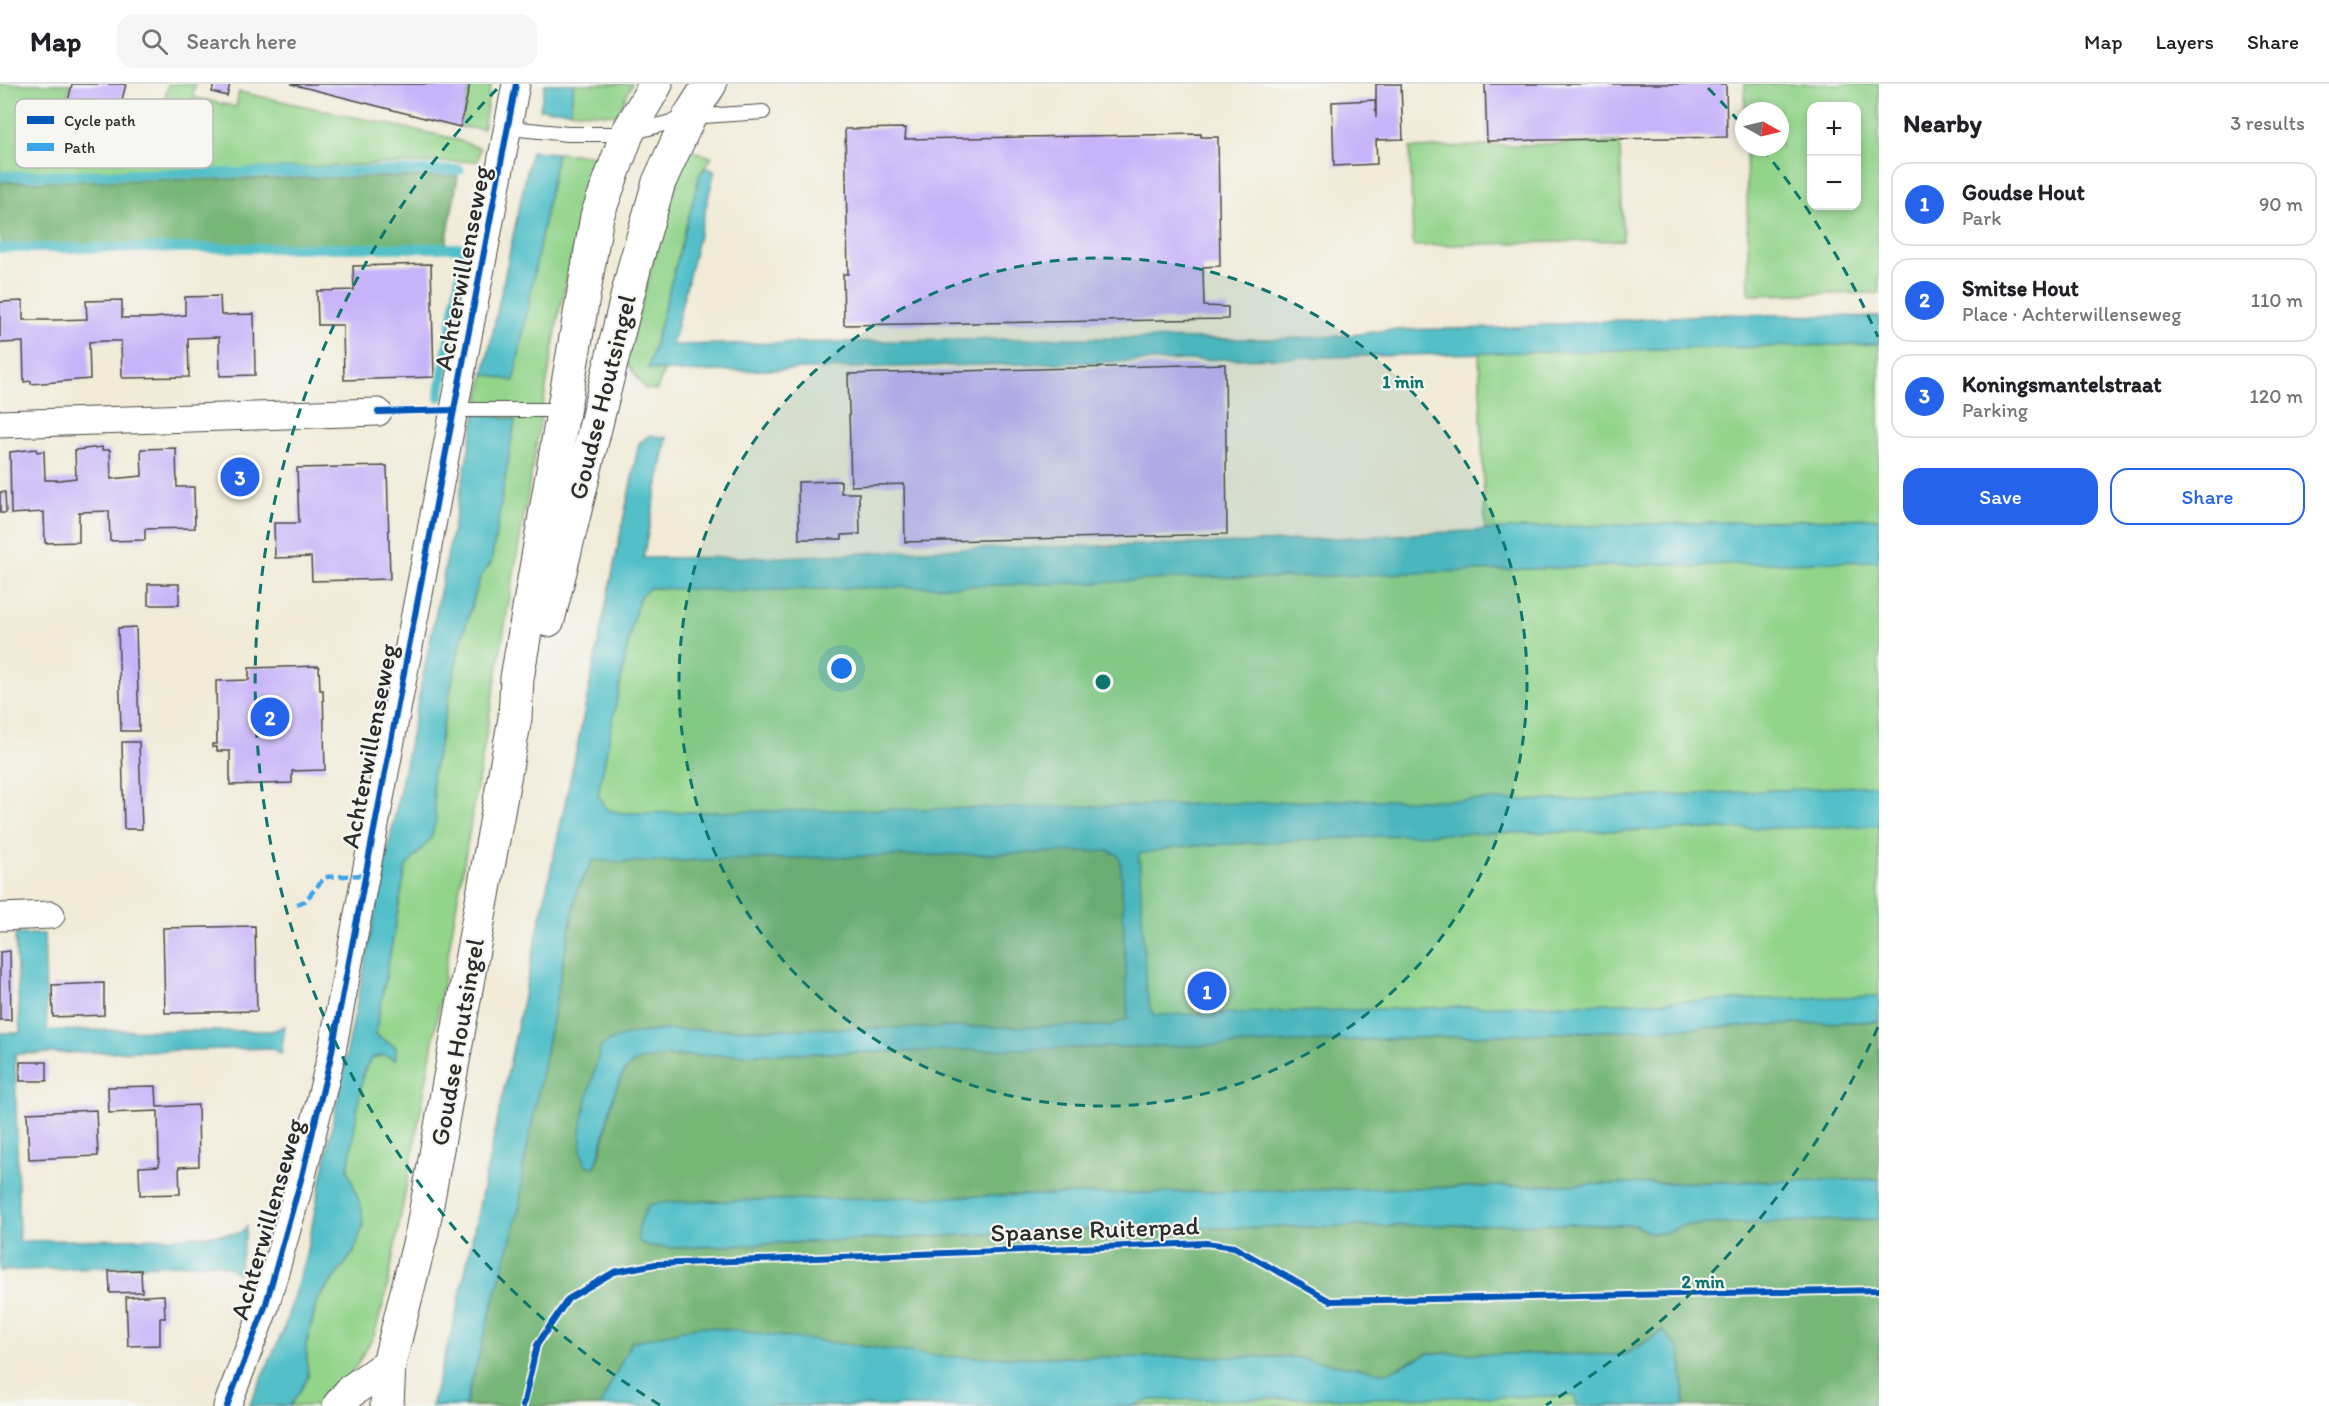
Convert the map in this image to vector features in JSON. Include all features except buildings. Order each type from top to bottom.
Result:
[{"type":"main road","name":"Goudse Houtsingel","points":[[387,1406],[389,1364],[422,1232],[515,718],[518,678],[597,216],[627,134],[656,84]]},
{"type":"main road","name":"Goudse Houtsingel","points":[[515,718],[534,677],[635,265],[655,194],[689,117],[710,84]]},
{"type":"main road","points":[[339,1406],[351,1391],[389,1364]]},
{"type":"street","name":"Achterwillenseweg","points":[[227,1406],[265,1307],[302,1176],[331,1056],[454,410],[518,129],[516,84]]},
{"type":"street","points":[[0,424],[378,412]]},
{"type":"street","points":[[0,917],[51,915]]},
{"type":"lane","points":[[518,129],[560,133],[627,134],[689,117],[763,112]]},
{"type":"lane","points":[[454,410],[564,410]]},
{"type":"green space","points":[[0,84],[70,84],[67,99],[15,99],[15,168],[213,168],[213,102],[236,107],[239,92],[452,138],[480,148],[478,161],[0,177]]},
{"type":"green space","points":[[168,84],[195,84],[193,97],[202,99],[165,99]]},
{"type":"green space","points":[[470,84],[491,84],[483,129],[460,127]]},
{"type":"green space","points":[[574,84],[632,84],[617,115],[570,111]]},
{"type":"green space","points":[[1745,84],[1879,84],[1879,293],[1749,295],[1746,156],[1789,156],[1789,102],[1745,102]]},
{"type":"green space","points":[[1620,142],[1623,240],[1413,246],[1410,148]]},
{"type":"green space","points":[[686,149],[712,157],[700,174],[648,369],[664,371],[657,390],[645,389],[625,360]]},
{"type":"green space","points":[[557,153],[602,156],[586,196],[559,313],[425,1088],[386,1294],[374,1336],[352,1373],[324,1406],[290,1406],[308,1378],[306,1346],[318,1300],[354,1252],[354,1191],[348,1170],[363,1074],[371,1058],[385,1055],[395,1060],[396,1047],[375,1035],[406,867],[431,838],[434,798],[432,778],[460,644],[480,578],[491,563],[515,419],[476,414],[484,374],[514,380]]},
{"type":"green space","points":[[458,176],[446,244],[0,249],[0,182]]},
{"type":"green space","points":[[1879,344],[1879,518],[1485,530],[1479,352]]},
{"type":"green space","points":[[1879,538],[1879,1406],[440,1406],[628,577]]},
{"type":"green space","points":[[1109,851],[1119,855],[1121,864],[1128,1018],[1110,1026],[666,1030],[623,1036],[600,1048],[595,1167],[618,1082],[625,1071],[636,1061],[666,1056],[1219,1045],[1879,1021],[1879,1179],[669,1202],[650,1246],[674,1248],[1103,1229],[1548,1224],[1636,1225],[1650,1233],[1664,1233],[1683,1225],[1879,1219],[1879,1406],[1685,1406],[1680,1351],[1663,1331],[1624,1355],[1429,1353],[1387,1373],[1291,1357],[948,1357],[631,1342],[600,1406],[465,1406],[520,1205],[523,1169],[577,890],[593,860],[621,862]]},
{"type":"water","points":[[545,84],[574,84],[570,111],[540,109]]},
{"type":"water","points":[[531,151],[557,153],[514,381],[484,374]]},
{"type":"water","points":[[705,168],[715,170],[672,345],[1062,338],[1274,339],[1352,335],[1388,330],[1498,328],[1720,314],[1879,317],[1879,344],[684,372],[648,369],[700,174]]},
{"type":"water","points":[[476,414],[515,420],[491,563],[480,578],[460,644],[432,778],[436,820],[431,838],[406,867],[375,1035],[396,1047],[396,1060],[385,1055],[371,1058],[363,1074],[348,1170],[362,1210],[363,1226],[354,1252],[317,1300],[306,1346],[308,1378],[290,1406],[249,1406],[283,1331],[306,1255]]},
{"type":"water","points":[[650,435],[667,438],[643,558],[783,557],[943,549],[1243,543],[1544,527],[1879,518],[1879,561],[1723,564],[1695,567],[1670,564],[1269,578],[1208,577],[1093,583],[739,591],[650,588],[640,596],[632,624],[598,795],[608,810],[624,813],[1127,806],[1350,800],[1575,800],[1879,785],[1879,826],[1404,835],[1177,847],[1139,854],[1146,987],[1151,1011],[1156,1015],[1879,996],[1879,1021],[1219,1045],[666,1056],[636,1061],[625,1071],[614,1096],[595,1167],[587,1166],[582,1155],[582,1126],[600,1048],[623,1036],[666,1030],[1110,1026],[1128,1018],[1121,864],[1118,855],[1110,851],[621,862],[593,860],[577,890],[523,1169],[520,1205],[465,1406],[431,1406],[456,1314],[576,752],[639,443]]},
{"type":"water","points":[[15,934],[44,934],[47,1030],[272,1031],[285,1026],[281,1054],[271,1048],[15,1054],[19,1241],[172,1238],[239,1233],[247,1227],[238,1274],[230,1268],[215,1263],[0,1271],[0,1033],[20,1033]]},
{"type":"water","points":[[1879,1179],[1879,1219],[1683,1225],[1664,1233],[1650,1233],[1636,1225],[1548,1224],[1103,1229],[674,1248],[650,1246],[639,1242],[638,1237],[640,1222],[649,1205],[669,1202]]},
{"type":"water","points":[[700,1326],[948,1357],[1291,1357],[1387,1373],[1429,1353],[1624,1355],[1663,1331],[1680,1351],[1685,1406],[1578,1406],[1574,1396],[1152,1400],[1131,1406],[600,1406],[631,1342]]},
{"type":"waterway","points":[[0,176],[460,170]]},
{"type":"waterway","points":[[0,248],[465,248],[439,397]]},
{"type":"marked path","points":[[297,904],[305,901],[325,877],[365,875]]},
{"type":"cycle path","points":[[227,1406],[265,1307],[302,1176],[331,1056],[516,84]]},
{"type":"cycle path","points":[[378,412],[454,410]]},
{"type":"cycle path","name":"Spaanse Ruiterpad","points":[[523,1406],[537,1345],[568,1299],[614,1272],[656,1264],[1206,1243],[1234,1247],[1330,1301],[1879,1290]]},
{"type":"place","name":"Koningsmantelstraat","points":[[240,477]]},
{"type":"place","name":"Smitse Hout","points":[[270,717]]},
{"type":"place","name":"Goudse Hout","points":[[1207,991]]}]
